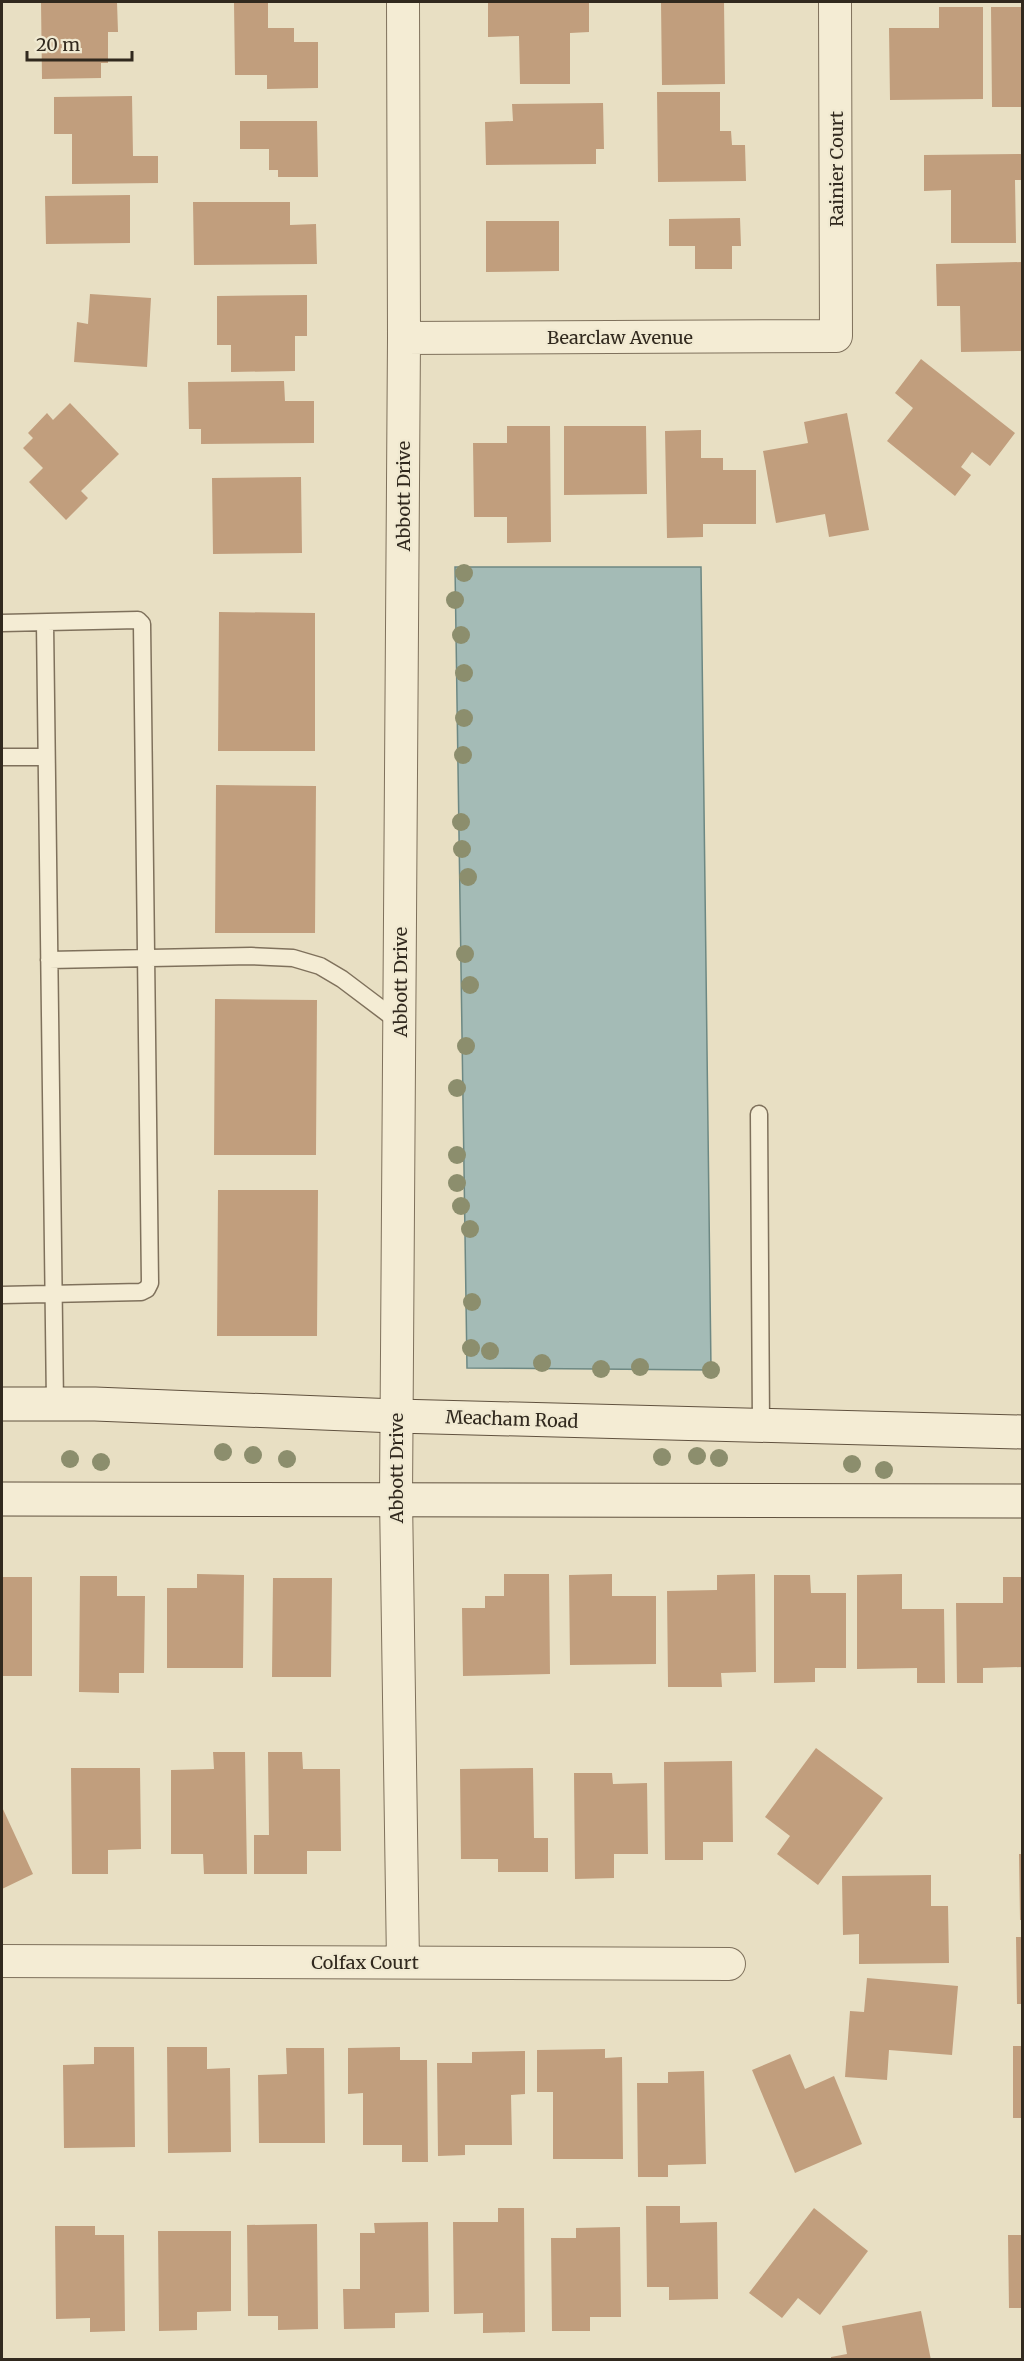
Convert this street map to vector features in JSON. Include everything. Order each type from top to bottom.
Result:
[{"type":"street","name":"Abbott Drive","points":[[403,2],[404,338],[396,1416],[403,1962]]},
{"type":"street","name":"Rainier Court","points":[[835,2],[836,336]]},
{"type":"street","name":"Bearclaw Avenue","points":[[404,338],[836,336]]},
{"type":"street","name":"Meacham Road","points":[[2,1404],[1023,1432]]},
{"type":"street","points":[[2,1499],[1023,1501]]},
{"type":"street","name":"Colfax Court","points":[[2,1961],[729,1964]]},
{"type":"lane","points":[[2,623],[138,620],[142,624],[150,1283],[147,1289],[141,1292],[2,1294]]},
{"type":"lane","points":[[45,622],[55,1404]]},
{"type":"lane","points":[[2,757],[46,757]]},
{"type":"lane","points":[[49,960],[292,958],[320,966],[342,979],[399,1022]]},
{"type":"lane","points":[[759,1114],[761,1426]]},
{"type":"water","points":[[455,567],[701,567],[711,1370],[467,1368]]},
{"type":"building","points":[[41,2],[117,2],[118,32],[108,32],[108,63],[101,63],[101,78],[42,79]]},
{"type":"building","points":[[488,2],[589,2],[589,32],[570,33],[570,84],[520,84],[519,36],[488,37]]},
{"type":"building","points":[[661,2],[724,2],[725,84],[662,85]]},
{"type":"building","points":[[234,3],[268,3],[268,28],[294,28],[294,42],[318,42],[318,88],[267,89],[267,75],[235,75]]},
{"type":"building","points":[[939,7],[983,7],[983,99],[890,100],[889,28],[939,28]]},
{"type":"building","points":[[991,7],[1022,7],[1022,107],[992,107]]},
{"type":"building","points":[[657,92],[720,92],[720,131],[731,131],[732,145],[745,145],[746,181],[658,182]]},
{"type":"building","points":[[132,96],[133,156],[158,156],[158,183],[72,184],[72,134],[54,134],[54,97]]},
{"type":"building","points":[[603,103],[604,149],[596,149],[596,164],[486,165],[485,122],[513,121],[512,104]]},
{"type":"building","points":[[240,121],[317,121],[318,177],[278,177],[278,170],[269,170],[269,149],[240,149]]},
{"type":"building","points":[[1022,154],[1022,180],[1015,180],[1016,243],[951,243],[951,190],[924,191],[924,155]]},
{"type":"building","points":[[130,195],[130,243],[46,244],[45,196]]},
{"type":"building","points":[[193,202],[290,202],[290,225],[316,224],[317,264],[194,265]]},
{"type":"building","points":[[740,218],[741,246],[732,246],[732,269],[695,269],[695,246],[669,246],[669,219]]},
{"type":"building","points":[[486,221],[559,221],[559,271],[486,272]]},
{"type":"building","points":[[1022,262],[1022,351],[961,352],[960,306],[937,306],[936,264]]},
{"type":"building","points":[[90,294],[151,298],[147,367],[74,362],[77,322],[88,324]]},
{"type":"building","points":[[307,295],[307,336],[295,336],[295,371],[231,372],[231,345],[217,345],[217,296]]},
{"type":"building","points":[[921,359],[1015,433],[990,466],[972,452],[961,467],[971,475],[955,496],[887,441],[913,408],[895,393]]},
{"type":"building","points":[[284,381],[285,401],[314,401],[314,443],[201,444],[201,429],[189,429],[188,382]]},
{"type":"building","points":[[70,403],[119,454],[81,491],[88,498],[66,520],[29,482],[43,468],[23,448],[33,438],[28,433],[47,413],[53,420]]},
{"type":"building","points":[[847,413],[869,530],[829,537],[825,514],[776,523],[763,451],[808,443],[804,422]]},
{"type":"building","points":[[507,426],[550,426],[551,542],[507,543],[507,517],[474,517],[473,443],[507,443]]},
{"type":"building","points":[[564,426],[646,426],[647,494],[564,495]]},
{"type":"building","points":[[701,430],[701,458],[723,458],[723,470],[756,470],[756,524],[703,524],[703,537],[667,538],[665,431]]},
{"type":"building","points":[[301,477],[302,553],[213,554],[212,478]]},
{"type":"building","points":[[219,612],[315,613],[315,751],[218,751]]},
{"type":"building","points":[[216,785],[316,786],[315,933],[215,933]]},
{"type":"building","points":[[215,999],[317,1000],[316,1155],[214,1155]]},
{"type":"building","points":[[218,1190],[318,1190],[317,1336],[217,1336]]},
{"type":"building","points":[[197,1574],[244,1575],[243,1668],[167,1668],[167,1588],[197,1588]]},
{"type":"building","points":[[504,1574],[549,1574],[550,1674],[463,1676],[462,1608],[485,1608],[485,1596],[504,1596]]},
{"type":"building","points":[[612,1574],[612,1596],[656,1596],[656,1664],[570,1665],[569,1575]]},
{"type":"building","points":[[755,1574],[756,1672],[721,1673],[722,1687],[668,1687],[667,1591],[717,1590],[717,1575]]},
{"type":"building","points":[[902,1574],[902,1609],[944,1609],[945,1683],[917,1683],[917,1668],[857,1669],[857,1575]]},
{"type":"building","points":[[774,1575],[810,1575],[811,1593],[846,1593],[846,1668],[815,1668],[815,1682],[774,1683]]},
{"type":"building","points":[[80,1576],[117,1576],[117,1596],[145,1596],[144,1673],[119,1673],[119,1693],[79,1692]]},
{"type":"building","points":[[2,1577],[32,1577],[32,1676],[2,1676]]},
{"type":"building","points":[[1003,1577],[1022,1577],[1022,1667],[983,1668],[983,1683],[957,1683],[956,1603],[1003,1603]]},
{"type":"building","points":[[273,1578],[332,1578],[331,1677],[272,1677]]},
{"type":"building","points":[[816,1748],[883,1798],[818,1885],[777,1854],[790,1836],[765,1817]]},
{"type":"building","points":[[213,1752],[245,1752],[247,1874],[204,1874],[203,1854],[171,1854],[171,1770],[214,1769]]},
{"type":"building","points":[[268,1752],[302,1752],[303,1769],[340,1769],[341,1851],[307,1851],[307,1874],[254,1874],[254,1835],[269,1835]]},
{"type":"building","points":[[732,1761],[733,1842],[703,1842],[703,1860],[665,1860],[664,1762]]},
{"type":"building","points":[[71,1768],[140,1768],[141,1849],[108,1850],[108,1874],[72,1874]]},
{"type":"building","points":[[533,1768],[534,1838],[548,1838],[548,1872],[498,1872],[498,1859],[461,1859],[460,1769]]},
{"type":"building","points":[[574,1773],[612,1773],[613,1784],[647,1783],[648,1854],[614,1854],[614,1878],[575,1879]]},
{"type":"building","points":[[2,1807],[33,1874],[2,1889]]},
{"type":"building","points":[[1019,1854],[1022,1854],[1022,1920],[1020,1920]]},
{"type":"building","points":[[931,1875],[931,1906],[948,1906],[949,1963],[859,1964],[859,1934],[843,1935],[842,1876]]},
{"type":"building","points":[[1016,1937],[1022,1937],[1022,2004],[1017,2004]]},
{"type":"building","points":[[867,1978],[958,1986],[952,2055],[889,2050],[887,2080],[845,2077],[850,2011],[864,2012]]},
{"type":"building","points":[[1013,2046],[1022,2046],[1022,2118],[1013,2118]]},
{"type":"building","points":[[94,2047],[134,2047],[135,2147],[64,2148],[63,2065],[94,2064]]},
{"type":"building","points":[[167,2047],[207,2047],[207,2069],[230,2068],[231,2152],[168,2153]]},
{"type":"building","points":[[400,2047],[400,2060],[427,2060],[428,2162],[402,2162],[402,2145],[363,2145],[363,2093],[348,2094],[348,2048]]},
{"type":"building","points":[[286,2048],[324,2048],[325,2143],[259,2143],[258,2075],[287,2074]]},
{"type":"building","points":[[605,2049],[605,2058],[622,2057],[623,2159],[553,2159],[553,2092],[537,2092],[537,2050]]},
{"type":"building","points":[[525,2051],[525,2094],[511,2095],[512,2145],[465,2145],[465,2155],[438,2156],[437,2063],[472,2063],[472,2052]]},
{"type":"building","points":[[790,2054],[805,2089],[834,2076],[862,2144],[795,2173],[752,2070]]},
{"type":"building","points":[[704,2071],[706,2164],[668,2165],[668,2177],[638,2177],[637,2083],[668,2083],[668,2072]]},
{"type":"building","points":[[646,2206],[680,2206],[680,2223],[717,2222],[718,2299],[669,2300],[669,2287],[647,2287]]},
{"type":"building","points":[[498,2208],[524,2208],[525,2332],[483,2333],[483,2313],[454,2314],[453,2222],[498,2222]]},
{"type":"building","points":[[814,2208],[868,2251],[820,2315],[798,2298],[782,2318],[749,2293]]},
{"type":"building","points":[[428,2222],[429,2312],[395,2313],[395,2328],[344,2329],[343,2289],[360,2289],[360,2233],[375,2233],[374,2223]]},
{"type":"building","points":[[317,2224],[318,2329],[278,2330],[278,2316],[248,2316],[247,2225]]},
{"type":"building","points":[[55,2226],[95,2226],[95,2235],[124,2235],[125,2331],[90,2332],[90,2318],[56,2319]]},
{"type":"building","points":[[620,2227],[621,2317],[590,2317],[590,2331],[552,2331],[551,2238],[576,2238],[576,2228]]},
{"type":"building","points":[[158,2231],[231,2231],[231,2311],[197,2312],[197,2330],[159,2331]]},
{"type":"building","points":[[1008,2235],[1022,2235],[1022,2308],[1009,2308]]},
{"type":"building","points":[[921,2311],[931,2360],[831,2360],[831,2357],[847,2354],[842,2326]]}]
